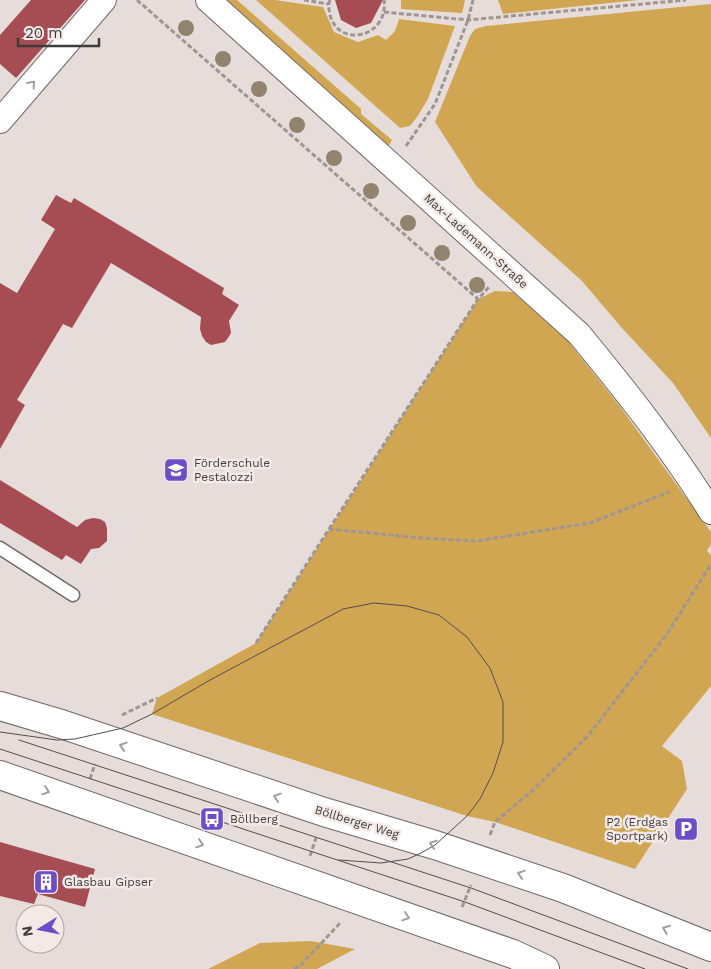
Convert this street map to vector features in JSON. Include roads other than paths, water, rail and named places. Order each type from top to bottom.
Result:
[{"type":"street","points":[[0,121],[104,0]]},
{"type":"street","name":"Max-Lademann-Straße","points":[[208,0],[579,334],[627,392],[693,482],[711,512]]},
{"type":"street","name":"Böllberger Weg","points":[[0,706],[61,724],[324,812],[436,845],[562,888],[711,947]]},
{"type":"street","points":[[0,775],[513,954],[545,969]]},
{"type":"lane","points":[[0,548],[73,595]]},
{"type":"tram line","points":[[0,732],[57,740],[75,739],[123,728],[343,609],[374,603],[407,606],[439,615],[467,637],[490,668],[503,702],[503,742],[493,773],[480,799],[467,816],[435,845],[421,853],[408,859],[381,863],[339,860]]},
{"type":"tram line","points":[[19,740],[471,888],[688,969]]},
{"type":"tram line","points":[[0,749],[465,902],[645,969]]},
{"type":"place","name":"Förderschule Pestalozzi","points":[[176,470]]},
{"type":"place","name":"Böllberg","points":[[212,819]]},
{"type":"place","name":"P2 (Erdgas Sportpark)","points":[[686,829]]},
{"type":"place","name":"Glasbau Gipser","points":[[46,882]]}]
